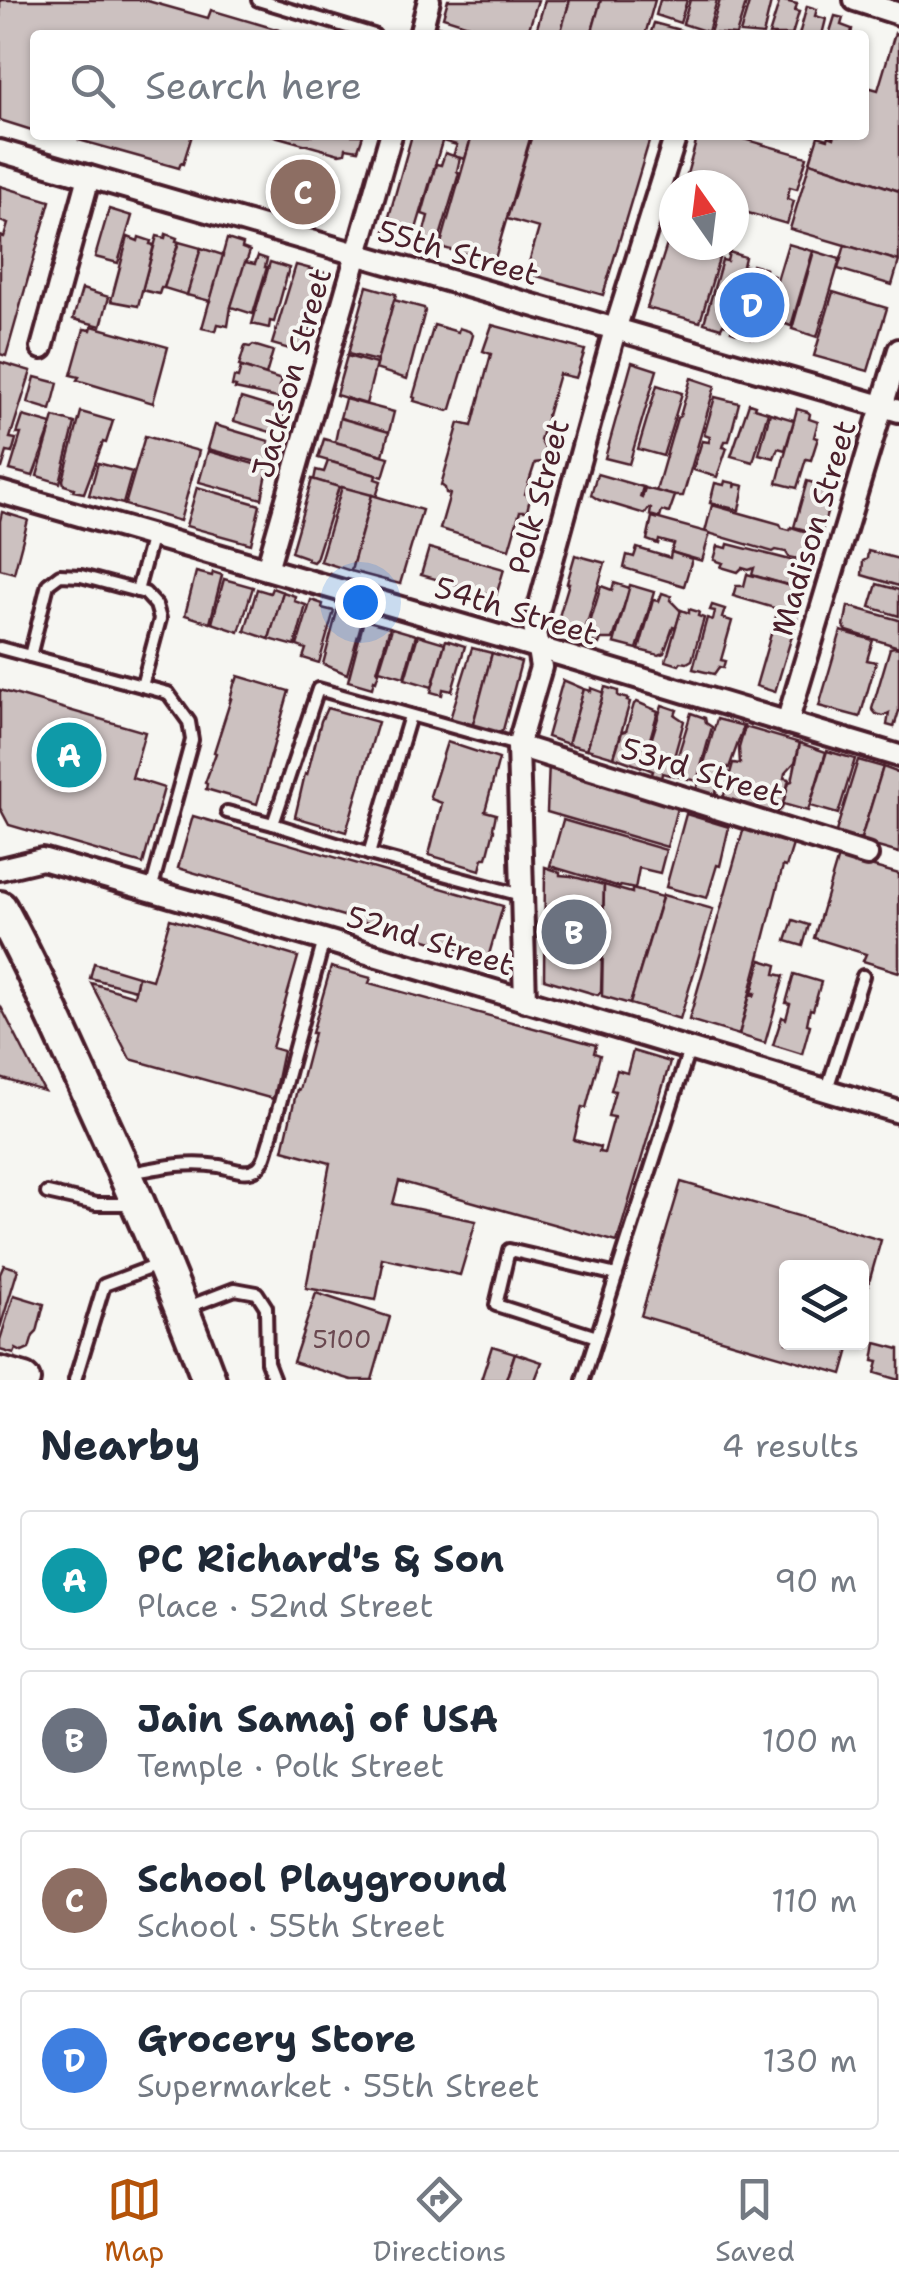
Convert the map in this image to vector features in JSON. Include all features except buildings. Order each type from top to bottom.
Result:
[{"type":"main road","points":[[0,908],[11,945],[132,1189],[209,1380]]},
{"type":"street","points":[[427,30],[430,0]]},
{"type":"street","points":[[855,0],[899,14]]},
{"type":"street","name":"Jackson Street","points":[[267,569],[390,140]]},
{"type":"street","name":"Polk Street","points":[[525,1002],[518,746],[541,667],[534,626],[616,330],[674,140]]},
{"type":"street","name":"55th Street","points":[[0,151],[891,409]]},
{"type":"street","points":[[42,348],[89,177]]},
{"type":"street","name":"Madison Street","points":[[787,723],[891,409],[899,350]]},
{"type":"street","name":"54th Street","points":[[0,492],[899,756]]},
{"type":"street","name":"53rd Street","points":[[518,746],[867,856]]},
{"type":"street","name":"52nd Street","points":[[0,869],[42,859],[899,1112]]},
{"type":"street","points":[[0,1372],[24,1380]]},
{"type":"lane","points":[[258,0],[357,30]]},
{"type":"lane","points":[[137,591],[152,536]]},
{"type":"lane","points":[[30,656],[48,584],[60,575],[80,576],[137,591],[156,605],[160,619],[142,686]]},
{"type":"lane","points":[[0,648],[168,693],[189,722],[192,740],[150,891]]},
{"type":"lane","points":[[273,824],[318,689],[518,746]]},
{"type":"lane","points":[[369,854],[410,716]]},
{"type":"lane","points":[[227,812],[523,895]]},
{"type":"lane","points":[[47,1193],[96,1204],[181,1163],[246,1172],[261,1166],[324,940]]},
{"type":"lane","points":[[826,1090],[862,976]]},
{"type":"lane","points":[[583,1380],[689,1050]]},
{"type":"lane","points":[[597,1336],[496,1305],[509,1250],[617,1275]]},
{"type":"lane","points":[[75,1380],[104,1285],[163,1262]]},
{"type":"lane","points":[[182,1308],[235,1290],[257,1292],[266,1308],[267,1362],[274,1380]]},
{"type":"place","name":"School Playground","points":[[303,192]]},
{"type":"place","name":"Grocery Store","points":[[752,305]]},
{"type":"place","name":"PC Richard's & Son","points":[[69,755]]},
{"type":"place","name":"Jain Samaj of USA","points":[[574,932]]}]
